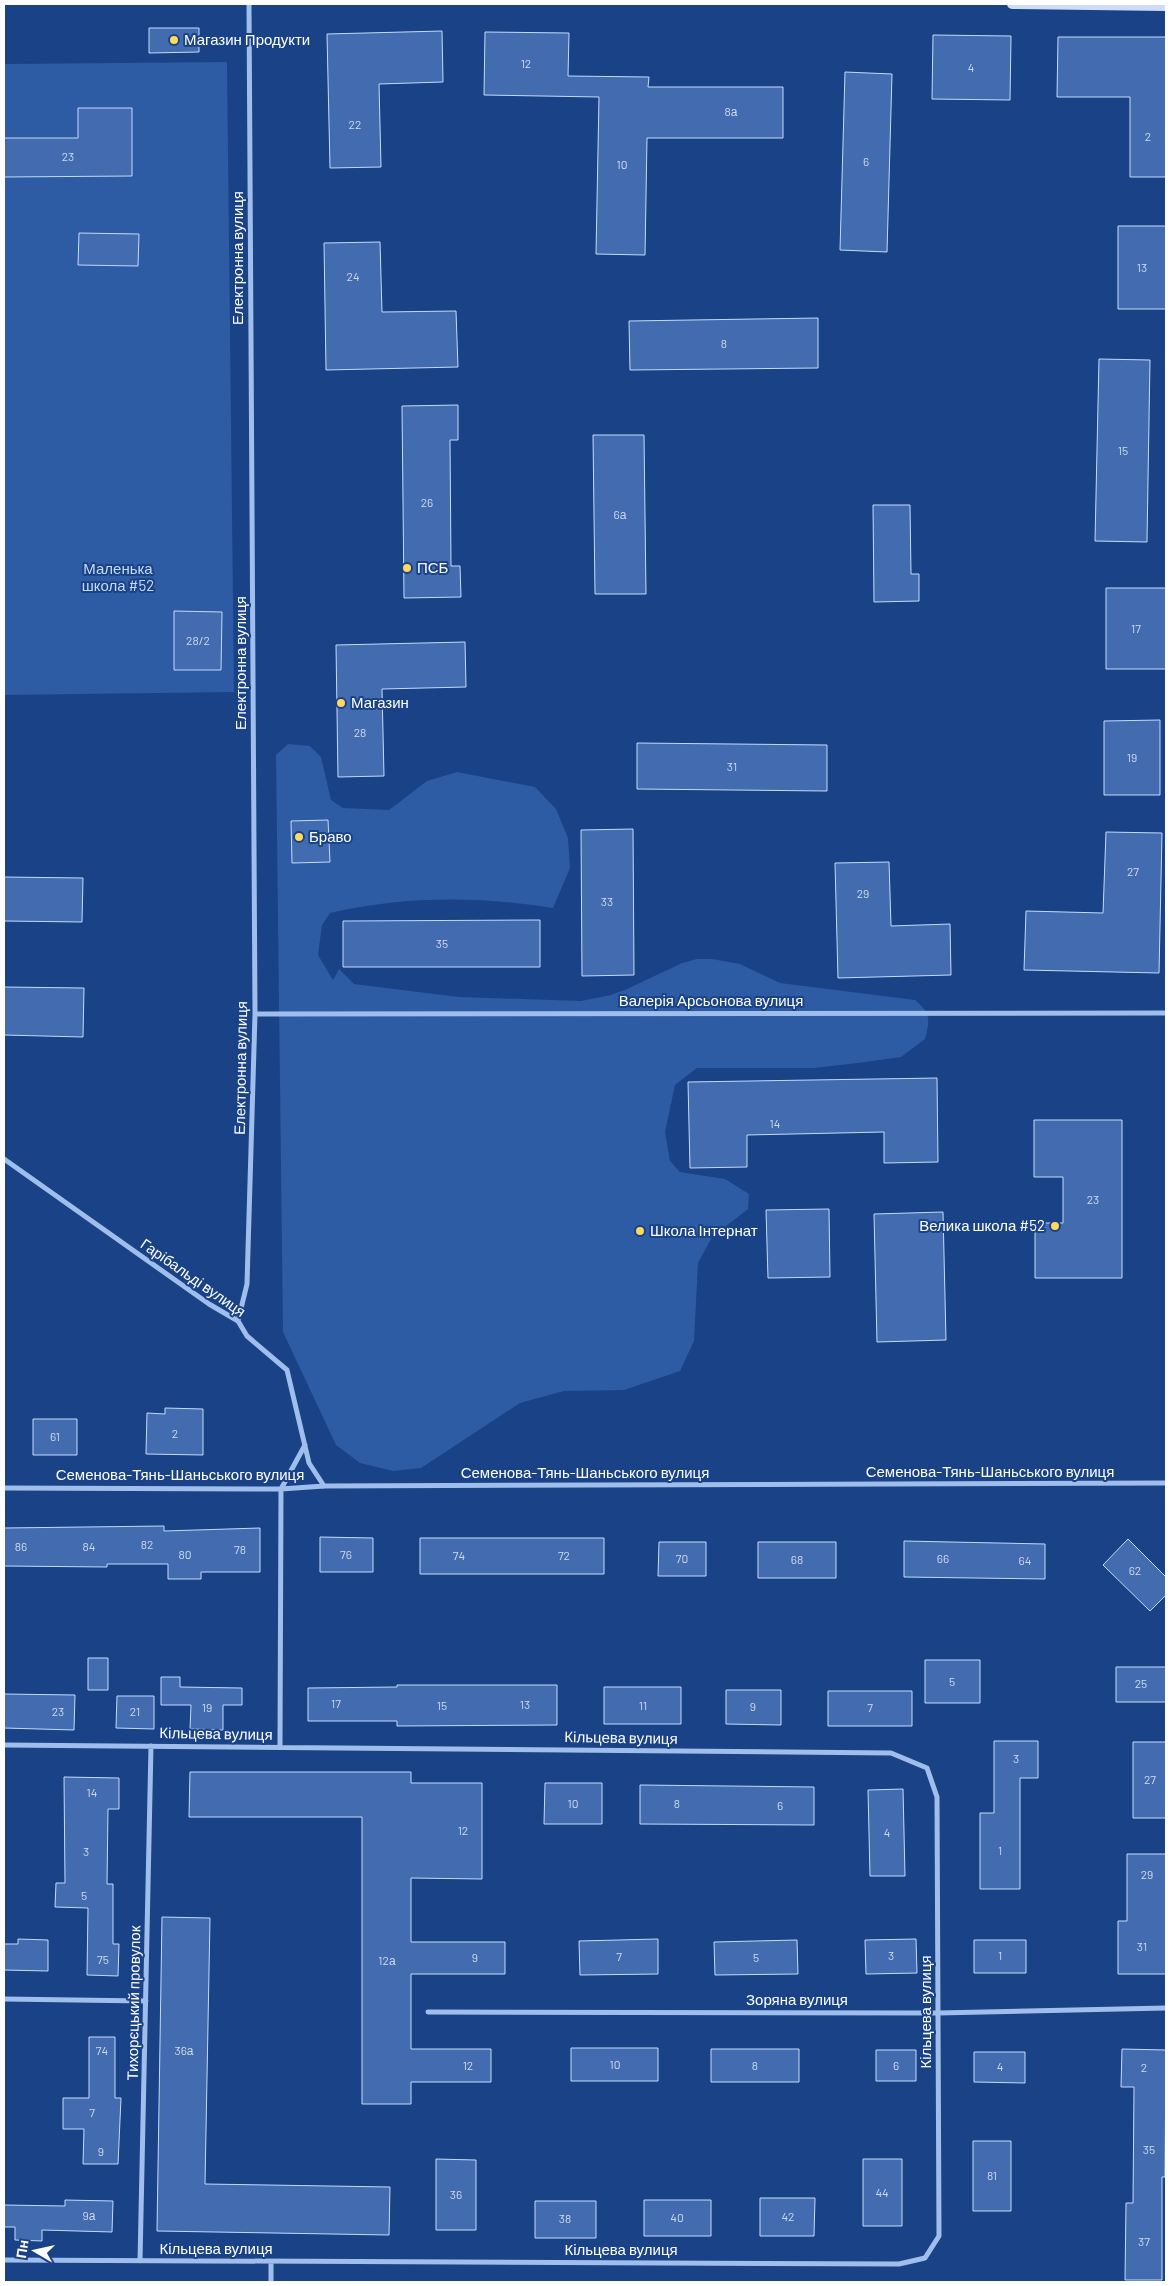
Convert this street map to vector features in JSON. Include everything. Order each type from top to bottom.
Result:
[{"type":"main road","points":[[1012,4],[1166,6]]},
{"type":"street","name":"Електронна вулиця","points":[[238,1321],[247,1284],[255,1014],[249,4]]},
{"type":"street","name":"Валерія Арсьонова вулиця","points":[[255,1014],[1166,1013]]},
{"type":"street","name":"Гарібальді вулиця","points":[[4,1160],[208,1304],[238,1321],[247,1336],[286,1370],[309,1463],[324,1486]]},
{"type":"street","points":[[280,1747],[281,1489],[305,1445]]},
{"type":"street","name":"Семенова-Тянь-Шаньського вулиця","points":[[4,1488],[281,1489],[324,1486],[1166,1483]]},
{"type":"street","name":"Кільцева вулиця","points":[[4,1745],[891,1753],[927,1768],[937,1797],[939,2236],[925,2258],[899,2264],[4,2260]]},
{"type":"street","name":"Тихорєцький провулок","points":[[140,2261],[151,1746]]},
{"type":"street","points":[[4,1999],[146,2001]]},
{"type":"street","name":"Зоряна вулиця","points":[[428,2012],[938,2013],[1166,2008]]},
{"type":"street","points":[[271,2262],[271,2282]]},
{"type":"green space","name":"Маленька школа #52","points":[[227,62],[234,692],[4,695],[4,64]]},
{"type":"green space","points":[[288,744],[310,746],[321,757],[331,800],[343,808],[389,810],[427,781],[457,772],[535,787],[556,809],[568,838],[570,868],[553,908],[497,901],[441,900],[386,903],[330,913],[322,925],[318,955],[333,980],[339,969],[354,984],[459,997],[581,1001],[611,995],[627,989],[682,963],[697,959],[712,959],[740,964],[780,983],[915,1000],[927,1013],[928,1027],[925,1039],[901,1057],[814,1068],[697,1068],[675,1085],[665,1132],[670,1161],[680,1172],[725,1179],[749,1194],[748,1209],[712,1237],[698,1263],[694,1341],[680,1371],[624,1390],[564,1391],[520,1403],[421,1468],[393,1471],[360,1463],[336,1445],[283,1332],[276,755]]},
{"type":"building","name":"Магазин Продукти","points":[[149,28],[199,28],[199,52],[149,53]]},
{"type":"building","points":[[442,31],[443,82],[379,84],[381,167],[330,168],[327,34]]},
{"type":"building","points":[[485,32],[569,33],[568,76],[649,77],[648,87],[783,87],[783,138],[647,138],[645,255],[596,254],[599,97],[484,95]]},
{"type":"building","points":[[933,35],[1011,36],[1010,100],[932,99]]},
{"type":"building","points":[[1058,37],[1166,37],[1166,177],[1130,177],[1130,97],[1057,97]]},
{"type":"building","points":[[845,72],[892,74],[887,252],[840,250]]},
{"type":"building","points":[[78,108],[132,108],[132,176],[4,177],[4,138],[78,138]]},
{"type":"building","points":[[1118,226],[1166,226],[1166,309],[1118,309]]},
{"type":"building","points":[[79,233],[139,234],[138,266],[78,265]]},
{"type":"building","points":[[380,242],[382,312],[456,311],[458,367],[326,370],[324,243]]},
{"type":"building","points":[[818,318],[818,368],[630,370],[629,321]]},
{"type":"building","points":[[1099,359],[1150,360],[1147,542],[1095,541]]},
{"type":"building","points":[[458,405],[458,440],[450,440],[451,566],[460,566],[461,597],[404,598],[402,406]]},
{"type":"building","points":[[593,435],[644,435],[646,594],[595,594]]},
{"type":"building","points":[[873,505],[910,505],[911,574],[919,574],[919,601],[874,602]]},
{"type":"building","points":[[1106,588],[1166,588],[1166,669],[1106,669]]},
{"type":"building","points":[[174,611],[222,612],[221,670],[174,670]]},
{"type":"building","points":[[465,642],[466,687],[382,689],[384,776],[338,777],[336,645]]},
{"type":"building","points":[[1160,720],[1160,795],[1104,795],[1104,721]]},
{"type":"building","points":[[637,743],[827,745],[827,791],[637,789]]},
{"type":"building","points":[[328,820],[330,862],[292,863],[291,821]]},
{"type":"building","points":[[633,829],[634,975],[582,976],[581,830]]},
{"type":"building","points":[[1106,832],[1162,833],[1159,973],[1024,970],[1026,911],[1103,913]]},
{"type":"building","points":[[889,862],[891,926],[950,924],[951,975],[838,978],[835,863]]},
{"type":"building","points":[[4,877],[83,878],[82,922],[4,921]]},
{"type":"building","points":[[540,920],[540,967],[343,967],[343,921]]},
{"type":"building","points":[[4,987],[84,988],[83,1037],[4,1035]]},
{"type":"building","points":[[937,1078],[938,1162],[884,1163],[884,1132],[747,1135],[747,1167],[690,1168],[688,1082]]},
{"type":"building","points":[[1034,1120],[1122,1120],[1122,1278],[1035,1278],[1035,1223],[1063,1223],[1063,1177],[1034,1177]]},
{"type":"building","points":[[829,1209],[830,1277],[768,1278],[766,1210]]},
{"type":"building","points":[[943,1212],[946,1340],[877,1342],[874,1214]]},
{"type":"building","points":[[165,1408],[203,1409],[203,1455],[146,1454],[147,1413],[165,1414]]},
{"type":"building","points":[[33,1419],[77,1419],[77,1455],[33,1455]]},
{"type":"building","points":[[164,1526],[164,1531],[260,1528],[260,1572],[201,1572],[201,1579],[168,1579],[168,1564],[107,1564],[107,1567],[4,1566],[4,1528]]},
{"type":"building","points":[[320,1537],[373,1538],[373,1572],[320,1572]]},
{"type":"building","points":[[420,1538],[604,1538],[604,1574],[420,1574]]},
{"type":"building","points":[[1128,1539],[1166,1577],[1166,1595],[1150,1611],[1103,1565]]},
{"type":"building","points":[[904,1541],[1045,1544],[1045,1579],[904,1577]]},
{"type":"building","points":[[659,1542],[706,1542],[706,1576],[658,1576]]},
{"type":"building","points":[[758,1542],[836,1542],[836,1578],[758,1578]]},
{"type":"building","points":[[88,1658],[108,1658],[108,1690],[88,1690]]},
{"type":"building","points":[[925,1660],[980,1660],[980,1703],[925,1703]]},
{"type":"building","points":[[1116,1667],[1166,1667],[1166,1702],[1116,1702]]},
{"type":"building","points":[[161,1677],[180,1677],[180,1687],[242,1688],[242,1705],[223,1705],[223,1730],[190,1729],[191,1705],[161,1705]]},
{"type":"building","points":[[397,1685],[557,1685],[557,1725],[397,1726],[397,1721],[308,1721],[308,1688],[397,1687]]},
{"type":"building","points":[[604,1687],[681,1687],[681,1724],[604,1724]]},
{"type":"building","points":[[726,1690],[781,1690],[781,1725],[726,1724]]},
{"type":"building","points":[[828,1691],[912,1691],[912,1726],[828,1726]]},
{"type":"building","points":[[4,1694],[75,1695],[74,1730],[4,1728]]},
{"type":"building","points":[[117,1696],[154,1696],[154,1729],[116,1728]]},
{"type":"building","points":[[994,1741],[1038,1741],[1038,1778],[1020,1778],[1020,1889],[980,1889],[980,1813],[994,1813]]},
{"type":"building","points":[[1133,1742],[1166,1742],[1166,1818],[1133,1818]]},
{"type":"building","points":[[190,1772],[411,1772],[411,1783],[482,1783],[482,1879],[411,1878],[411,1942],[505,1942],[505,1974],[411,1974],[411,2049],[491,2049],[491,2082],[411,2082],[411,2104],[362,2104],[362,1817],[189,1817]]},
{"type":"building","points":[[64,1777],[119,1778],[119,1809],[108,1809],[107,1884],[113,1884],[113,1944],[119,1944],[118,1976],[87,1975],[88,1908],[55,1907],[56,1883],[65,1883]]},
{"type":"building","points":[[545,1783],[602,1783],[602,1824],[544,1824]]},
{"type":"building","points":[[640,1785],[814,1787],[814,1825],[640,1824]]},
{"type":"building","points":[[903,1789],[905,1876],[870,1876],[868,1790]]},
{"type":"building","points":[[1127,1854],[1166,1854],[1166,1974],[1118,1974],[1118,1921],[1127,1921]]},
{"type":"building","points":[[162,1917],[210,1918],[205,2184],[390,2187],[389,2235],[157,2231]]},
{"type":"building","points":[[18,1939],[48,1940],[48,1971],[4,1970],[4,1944],[18,1944]]},
{"type":"building","points":[[658,1939],[658,1974],[580,1975],[579,1941]]},
{"type":"building","points":[[916,1939],[917,1973],[866,1974],[865,1940]]},
{"type":"building","points":[[797,1940],[798,1974],[715,1975],[714,1942]]},
{"type":"building","points":[[974,1940],[1026,1940],[1026,1973],[974,1973]]},
{"type":"building","points":[[89,2037],[115,2037],[115,2098],[121,2098],[118,2164],[83,2164],[84,2129],[63,2129],[63,2098],[89,2098]]},
{"type":"building","points":[[571,2048],[658,2048],[658,2081],[571,2081]]},
{"type":"building","points":[[711,2049],[799,2049],[799,2082],[711,2082]]},
{"type":"building","points":[[1122,2049],[1166,2050],[1165,2177],[1162,2177],[1162,2280],[1125,2280],[1126,2203],[1133,2203],[1134,2087],[1121,2087]]},
{"type":"building","points":[[876,2050],[916,2050],[916,2081],[876,2081]]},
{"type":"building","points":[[974,2052],[1025,2052],[1025,2083],[974,2082]]},
{"type":"building","points":[[973,2141],[1011,2141],[1011,2211],[973,2211]]},
{"type":"building","points":[[436,2159],[476,2160],[476,2230],[436,2230]]},
{"type":"building","points":[[863,2159],[902,2159],[902,2226],[863,2226]]},
{"type":"building","points":[[760,2198],[815,2198],[814,2236],[760,2236]]},
{"type":"building","points":[[65,2200],[113,2201],[112,2232],[42,2230],[42,2241],[15,2240],[15,2227],[4,2227],[4,2205],[65,2206]]},
{"type":"building","points":[[644,2200],[711,2200],[711,2236],[644,2236]]},
{"type":"building","points":[[535,2201],[596,2201],[596,2238],[535,2238]]},
{"type":"place","name":"Магазин Продукти","points":[[174,40]]},
{"type":"place","name":"ПСБ","points":[[407,568]]},
{"type":"place","name":"Магазин","points":[[341,703]]},
{"type":"place","name":"Браво","points":[[299,837]]},
{"type":"place","name":"Велика школа #52","points":[[1055,1226]]},
{"type":"place","name":"Школа Інтернат","points":[[640,1231]]}]
